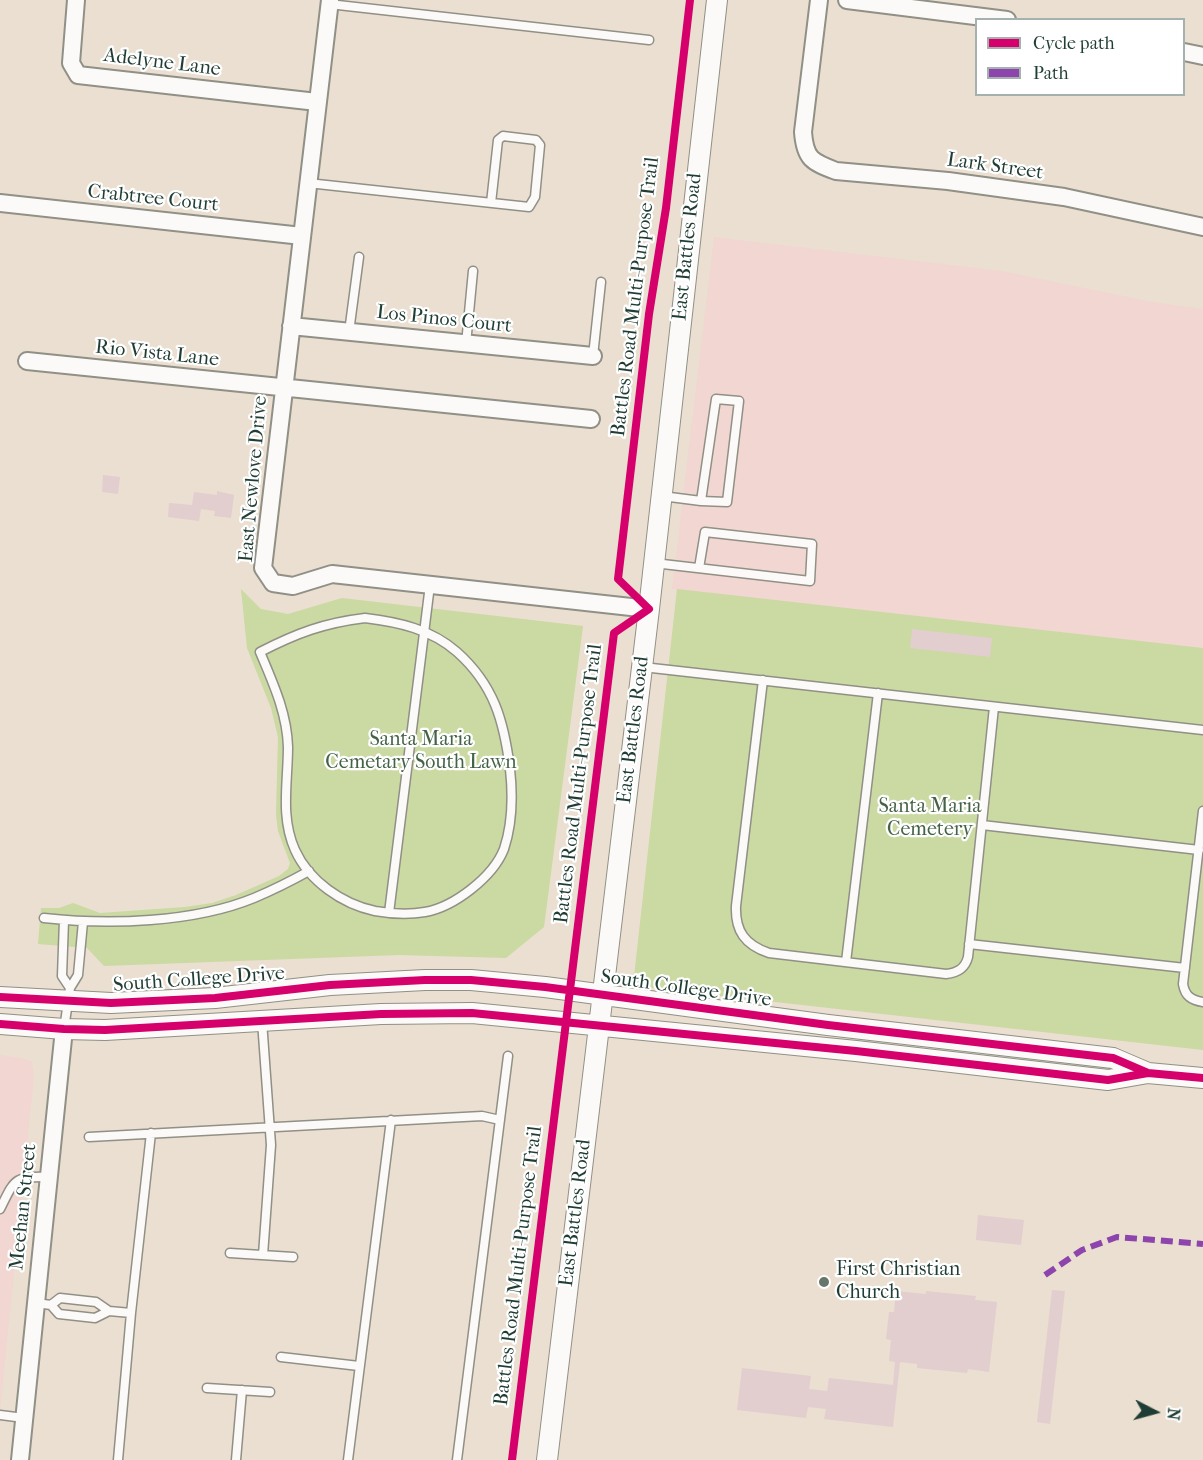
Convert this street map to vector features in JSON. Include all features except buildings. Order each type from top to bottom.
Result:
[{"type":"street","name":"Adelyne Lane","points":[[76,0],[71,63],[78,75],[317,102]]},
{"type":"street","name":"East Battles Road","points":[[546,1460],[649,609],[717,0]]},
{"type":"street","name":"Lark Street","points":[[819,0],[803,132],[804,144],[812,160],[836,171],[948,181],[1064,197],[1203,227]]},
{"type":"street","points":[[847,0],[991,18]]},
{"type":"street","name":"East Newlove Drive","points":[[329,2],[263,568],[273,583],[293,586],[332,574],[649,609]]},
{"type":"street","points":[[1185,52],[1203,56]]},
{"type":"street","name":"Crabtree Court","points":[[0,203],[302,236]]},
{"type":"street","name":"Los Pinos Court","points":[[291,326],[593,356]]},
{"type":"street","name":"Rio Vista Lane","points":[[27,361],[591,419]]},
{"type":"street","name":"South College Drive","points":[[0,998],[69,995],[111,1003],[215,998],[330,985],[424,980],[509,982],[828,1025],[1113,1058],[1148,1072],[1203,1078]]},
{"type":"street","name":"South College Drive","points":[[0,1024],[105,1030],[427,1012],[472,1013],[856,1051],[1108,1080],[1148,1072]]},
{"type":"street","name":"Meehan Street","points":[[20,1460],[24,1418],[44,1304],[49,1177],[64,1029]]},
{"type":"lane","points":[[329,2],[649,40]]},
{"type":"lane","points":[[308,183],[491,203],[529,207],[535,197],[540,145],[536,140],[503,136],[498,140],[491,203]]},
{"type":"lane","points":[[349,332],[359,257]]},
{"type":"lane","points":[[466,344],[473,271]]},
{"type":"lane","points":[[593,356],[601,282]]},
{"type":"lane","points":[[662,496],[701,501],[727,502],[739,401],[716,399],[701,501]]},
{"type":"lane","points":[[654,563],[810,581],[812,544],[705,532],[699,568]]},
{"type":"lane","points":[[388,913],[430,585]]},
{"type":"lane","points":[[365,618],[394,622],[424,631],[456,651],[478,672],[494,699],[506,734],[513,795],[511,822],[503,851],[488,873],[470,890],[447,904],[427,911],[408,914],[366,909],[326,888],[309,872],[295,850],[288,827],[285,801],[288,746],[285,722],[279,699],[260,652],[293,634],[336,622],[365,618]]},
{"type":"lane","points":[[642,667],[1203,730]]},
{"type":"lane","points":[[763,680],[736,920],[742,935],[759,950],[846,962],[956,973],[967,962],[994,706]]},
{"type":"lane","points":[[846,962],[878,693]]},
{"type":"lane","points":[[1203,812],[1185,968],[1185,992],[1189,998],[1203,1002]]},
{"type":"lane","points":[[982,825],[1199,850]]},
{"type":"lane","points":[[44,918],[82,922],[197,915],[253,898],[309,872]]},
{"type":"lane","points":[[64,920],[62,976],[69,995]]},
{"type":"lane","points":[[64,1029],[69,995],[78,975],[82,922]]},
{"type":"lane","points":[[969,944],[1185,968]]},
{"type":"lane","points":[[262,1021],[271,1145],[263,1255]]},
{"type":"lane","points":[[457,1460],[508,1056]]},
{"type":"lane","points":[[89,1137],[482,1116],[500,1120]]},
{"type":"lane","points":[[348,1460],[391,1120]]},
{"type":"lane","points":[[118,1460],[151,1133]]},
{"type":"lane","points":[[0,1209],[12,1184],[25,1176],[49,1177]]},
{"type":"lane","points":[[230,1253],[292,1257]]},
{"type":"lane","points":[[44,1304],[60,1298],[96,1302],[109,1311],[131,1314]]},
{"type":"lane","points":[[44,1304],[59,1314],[95,1318],[109,1311]]},
{"type":"lane","points":[[281,1357],[359,1366]]},
{"type":"lane","points":[[207,1388],[270,1392]]},
{"type":"lane","points":[[236,1460],[242,1390]]},
{"type":"lane","points":[[0,1414],[24,1418]]},
{"type":"shaded area","points":[[714,237],[1002,271],[1152,302],[1203,309],[1203,648],[672,589]]},
{"type":"shaded area","points":[[0,1055],[32,1062],[34,1076],[0,1410]]},
{"type":"green space","name":"Santa Maria Cemetary South Lawn","points":[[241,589],[261,609],[288,614],[342,598],[583,626],[544,927],[506,958],[399,955],[104,966],[87,948],[38,944],[41,908],[59,908],[73,903],[100,913],[212,903],[279,876],[288,869],[290,863],[278,831],[276,815],[278,737],[271,708],[247,648]]},
{"type":"green space","name":"Santa Maria Cemetery","points":[[677,589],[1203,648],[1203,1050],[633,986]]},
{"type":"marked path","points":[[1045,1275],[1082,1250],[1117,1237],[1203,1244]]},
{"type":"cycle path","name":"Battles Road Multi-Purpose Trail","points":[[512,1460],[614,633],[649,609],[618,579],[649,314],[666,208],[690,0]]},
{"type":"cycle path","points":[[0,997],[111,1003],[215,998],[330,985],[471,980],[545,987],[828,1025],[1113,1058],[1148,1073]]},
{"type":"cycle path","points":[[0,1024],[105,1030],[381,1014],[472,1013],[856,1051],[1108,1080],[1148,1073],[1203,1078]]},
{"type":"place","name":"First Christian Church","points":[[824,1282]]}]
